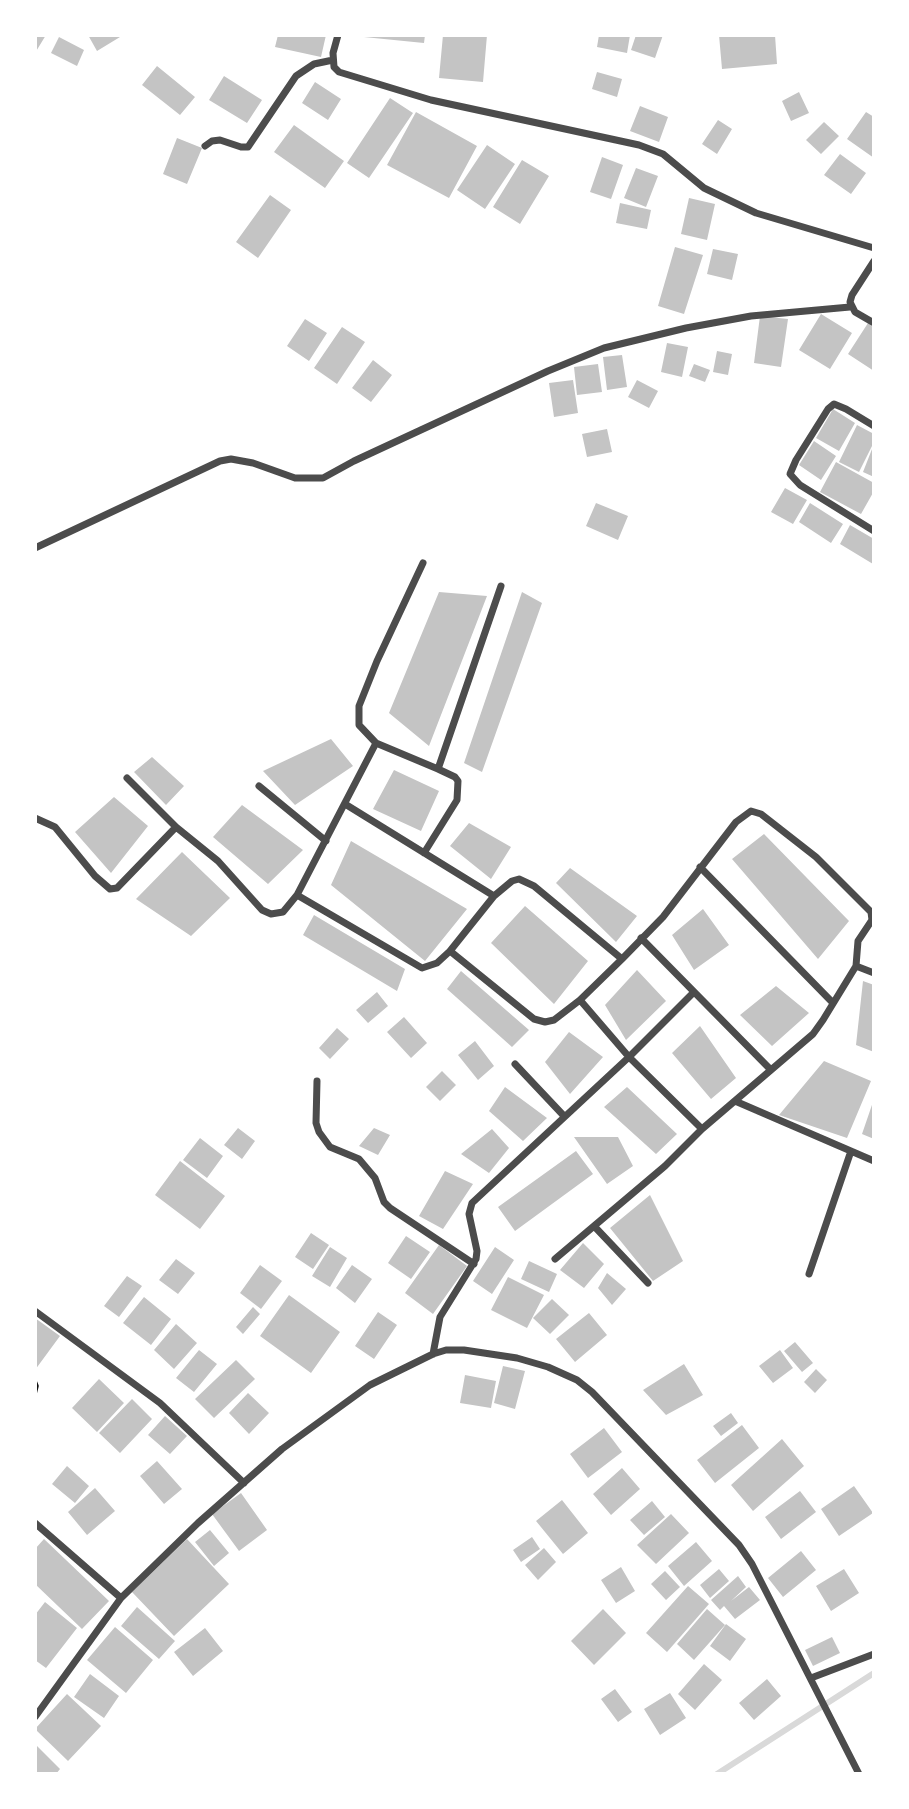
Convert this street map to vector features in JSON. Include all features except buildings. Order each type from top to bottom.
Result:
[{"type":"street","points":[[338,35],[333,60],[334,67],[339,72],[431,100],[639,145],[663,154],[704,188],[756,213],[874,248]]},
{"type":"street","points":[[205,146],[220,140],[241,147],[248,146],[296,76],[314,64],[333,60]]},
{"type":"street","points":[[850,307],[852,295],[874,261]]},
{"type":"street","points":[[850,307],[874,323]]},
{"type":"street","points":[[35,548],[220,461],[231,459],[253,463],[295,478],[323,478],[548,371],[604,348],[686,328],[751,316],[850,307]]},
{"type":"street","points":[[874,426],[834,404],[828,409],[790,474],[800,485],[874,531]]},
{"type":"street","points":[[423,563],[359,706],[359,725],[376,743],[438,769],[458,781],[459,794],[424,853]]},
{"type":"street","points":[[438,769],[500,586]]},
{"type":"street","points":[[127,778],[176,827],[218,861],[262,909],[276,915],[283,912],[298,895],[376,743]]},
{"type":"street","points":[[259,786],[326,841]]},
{"type":"street","points":[[345,804],[494,896]]},
{"type":"street","points":[[450,951],[534,1019],[545,1022],[554,1020],[580,1000],[663,917],[736,822],[751,811],[761,814],[816,857],[871,912],[872,920],[859,939],[856,966],[813,1034],[702,1129],[666,1166],[555,1259]]},
{"type":"street","points":[[35,818],[55,827],[103,886],[110,890],[117,888],[176,827]]},
{"type":"street","points":[[700,867],[833,1003]]},
{"type":"street","points":[[298,895],[422,968],[437,963],[450,951],[494,896],[512,881],[519,879],[528,881],[622,959]]},
{"type":"street","points":[[641,938],[771,1070]]},
{"type":"street","points":[[856,966],[874,973]]},
{"type":"street","points":[[433,1354],[440,1317],[474,1264],[477,1251],[469,1214],[472,1203],[629,1057],[694,992]]},
{"type":"street","points":[[580,1000],[629,1057],[702,1129]]},
{"type":"street","points":[[515,1064],[564,1116]]},
{"type":"street","points":[[317,1081],[316,1123],[330,1147],[359,1159],[375,1178],[384,1202],[390,1208],[474,1264]]},
{"type":"street","points":[[735,1101],[874,1161]]},
{"type":"street","points":[[809,1274],[851,1151]]},
{"type":"street","points":[[594,1226],[648,1283]]},
{"type":"street","points":[[35,1311],[160,1403],[244,1483]]},
{"type":"street","points":[[35,1717],[121,1598],[282,1449],[370,1385],[433,1354],[446,1350],[464,1350],[517,1357],[577,1380],[592,1392],[739,1545],[752,1564],[859,1774]]},
{"type":"street","points":[[35,1523],[121,1598]]},
{"type":"street","points":[[810,1678],[874,1654]]},
{"type":"path","points":[[35,1381],[35,1394]]},
{"type":"waterway","points":[[717,1774],[874,1673]]}]
